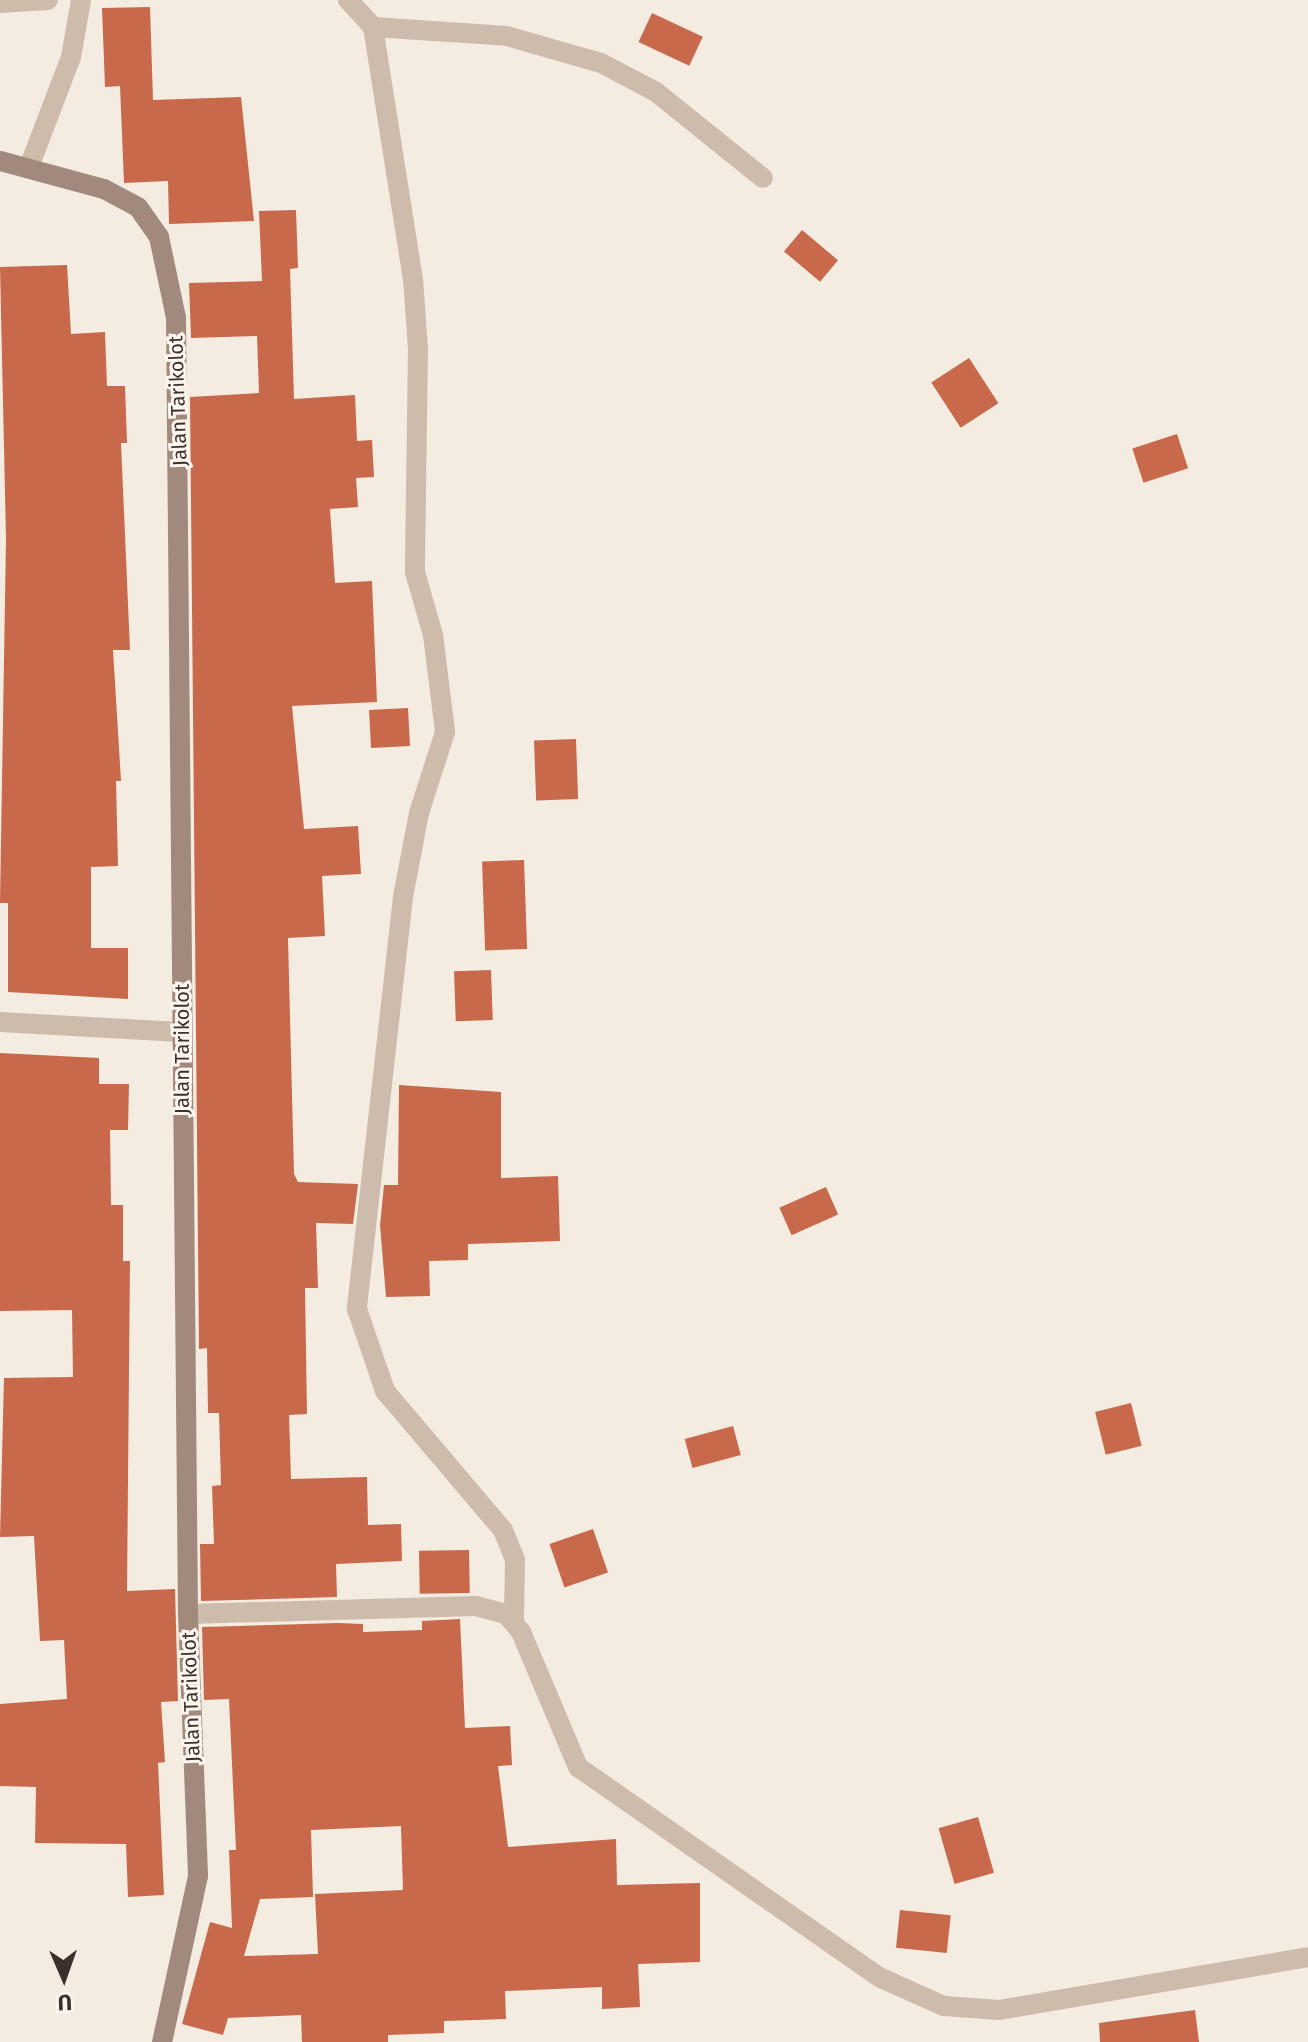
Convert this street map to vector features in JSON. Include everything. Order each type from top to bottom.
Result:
[{"type":"street","points":[[0,3],[48,0]]},
{"type":"street","points":[[29,167],[71,57],[81,0]]},
{"type":"street","points":[[348,0],[373,27],[387,89],[418,348],[415,572],[433,635],[445,732],[419,813],[403,897],[357,1309],[385,1391],[503,1530],[515,1560],[514,1620],[578,1767],[912,1993],[944,2006],[999,2010],[1308,1957]]},
{"type":"street","points":[[373,27],[507,36],[601,63],[656,92],[763,178]]},
{"type":"street","name":"Jalan Tarikolot","points":[[0,161],[104,189],[138,207],[159,237],[170,268],[182,543],[181,1032],[188,1614],[198,1876],[162,2042]]},
{"type":"street","points":[[0,1022],[181,1032]]},
{"type":"street","points":[[188,1614],[476,1606],[514,1620]]},
{"type":"building","points":[[150,7],[153,100],[241,97],[254,221],[169,224],[168,181],[124,183],[120,86],[105,87],[102,8]]},
{"type":"building","points":[[652,13],[703,37],[689,66],[638,42]]},
{"type":"building","points":[[296,210],[298,268],[290,269],[294,399],[355,395],[357,441],[372,440],[374,477],[356,478],[358,507],[330,509],[335,583],[372,581],[377,702],[292,706],[304,829],[358,826],[361,874],[322,876],[325,936],[288,938],[294,1174],[298,1182],[358,1184],[353,1224],[316,1223],[318,1288],[305,1288],[307,1414],[289,1415],[291,1479],[367,1477],[368,1525],[401,1524],[402,1561],[336,1564],[337,1597],[201,1601],[200,1544],[214,1544],[212,1486],[221,1485],[219,1413],[208,1413],[207,1348],[199,1349],[190,397],[259,393],[257,336],[191,338],[189,283],[262,281],[259,211]]},
{"type":"building","points":[[802,230],[838,260],[820,282],[784,251]]},
{"type":"building","points":[[67,265],[71,334],[105,332],[107,386],[125,386],[127,443],[121,443],[130,650],[113,650],[121,781],[116,781],[118,866],[91,867],[91,948],[128,948],[128,999],[8,992],[8,903],[0,903],[6,538],[0,267]]},
{"type":"building","points":[[969,358],[998,403],[961,428],[931,383]]},
{"type":"building","points":[[1177,434],[1188,468],[1143,483],[1132,449]]},
{"type":"building","points":[[408,708],[410,746],[371,748],[369,710]]},
{"type":"building","points":[[576,739],[578,799],[536,800],[534,740]]},
{"type":"building","points":[[524,860],[527,949],[485,950],[482,861]]},
{"type":"building","points":[[491,970],[493,1020],[456,1021],[454,971]]},
{"type":"building","points":[[0,1053],[99,1058],[99,1084],[129,1084],[128,1130],[110,1130],[111,1205],[123,1205],[123,1261],[130,1261],[127,1591],[175,1589],[178,1701],[161,1702],[165,1762],[158,1763],[164,1895],[128,1897],[126,1844],[35,1843],[36,1787],[0,1786],[0,1704],[67,1699],[64,1640],[40,1641],[34,1536],[0,1537],[4,1378],[73,1377],[72,1310],[0,1311]]},
{"type":"building","points":[[399,1085],[501,1092],[501,1178],[558,1176],[560,1241],[468,1244],[468,1260],[429,1261],[430,1296],[386,1297],[380,1225],[384,1185],[398,1185]]},
{"type":"building","points":[[826,1187],[838,1214],[792,1235],[779,1208]]},
{"type":"building","points":[[1131,1403],[1142,1446],[1106,1455],[1095,1412]]},
{"type":"building","points":[[733,1426],[741,1455],[692,1468],[685,1439]]},
{"type":"building","points":[[593,1529],[608,1572],[564,1587],[550,1544]]},
{"type":"building","points":[[469,1550],[470,1593],[420,1594],[419,1551]]},
{"type":"building","points":[[460,1619],[465,1728],[510,1726],[512,1765],[498,1766],[508,1847],[616,1839],[617,1885],[700,1883],[700,1962],[638,1964],[640,2007],[602,2009],[602,1987],[505,1991],[506,2019],[444,2021],[444,2033],[388,2035],[388,2042],[302,2042],[301,2015],[228,2018],[223,2035],[182,2024],[210,1922],[232,1928],[229,1850],[236,1850],[229,1699],[204,1700],[202,1627],[338,1623],[363,1624],[363,1632],[422,1630],[422,1621]],"holes":[[[401,1826],[403,1890],[315,1894],[318,1954],[244,1956],[260,1899],[313,1897],[311,1830]]]},
{"type":"building","points":[[978,1817],[994,1873],[955,1884],[939,1828]]},
{"type":"building","points":[[900,1910],[951,1915],[947,1953],[896,1948]]},
{"type":"building","points":[[1195,2010],[1199,2042],[1100,2042],[1099,2023]]}]
